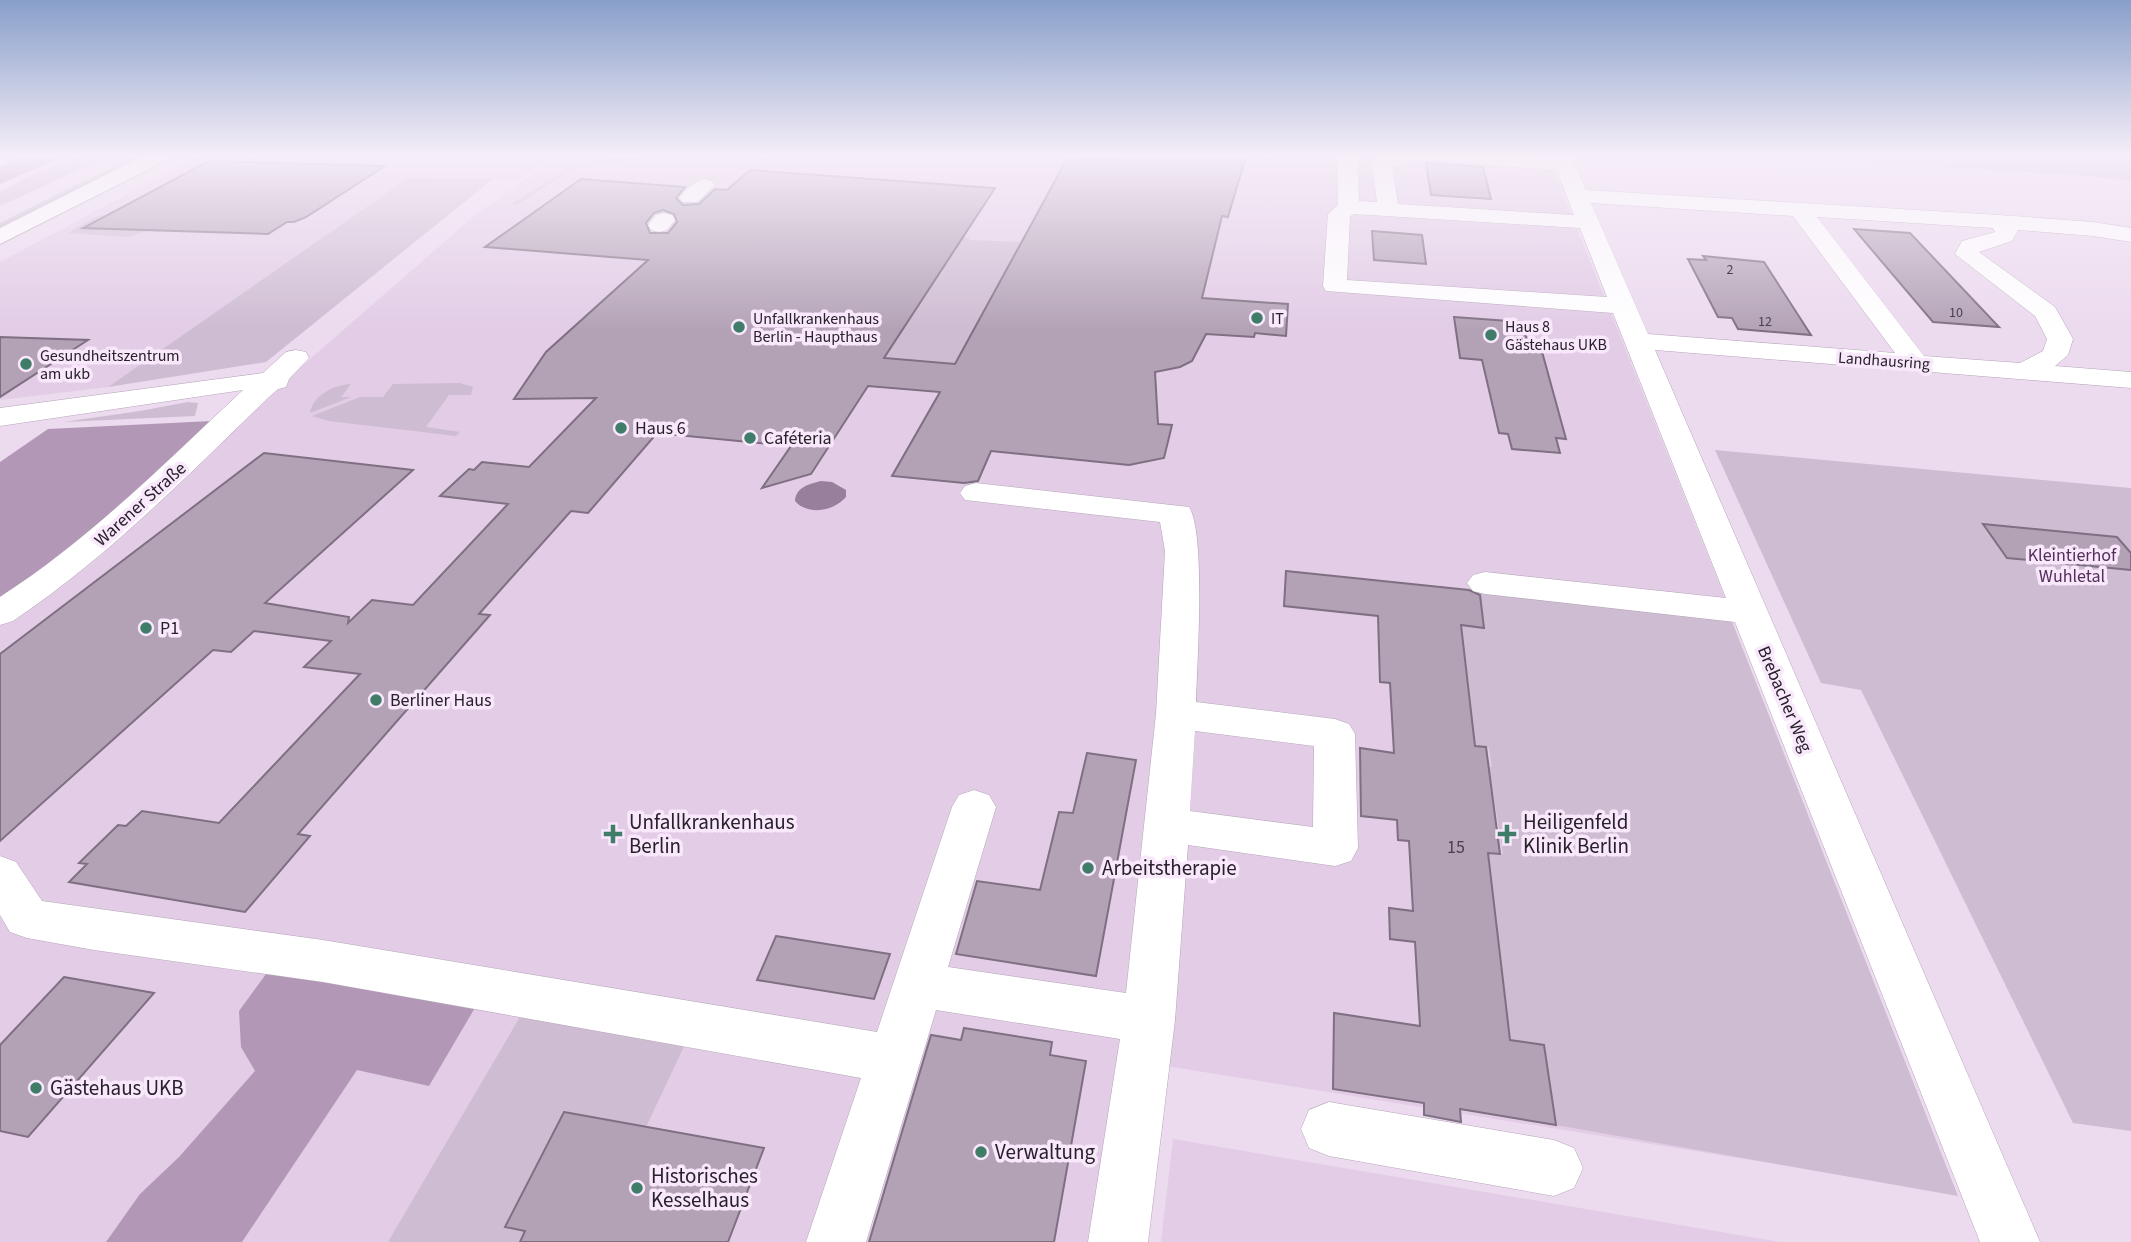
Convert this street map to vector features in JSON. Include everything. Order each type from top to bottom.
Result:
[{"type":"main road","points":[[0,237],[46,214]]},
{"type":"street","points":[[0,417],[268,381]]},
{"type":"lane","name":"Landhausring","points":[[1339,214],[1335,286],[1625,293],[1916,363],[2131,380]]},
{"type":"lane","name":"Brebacher Weg","points":[[1587,214],[1625,293],[1749,612],[2010,1242]]},
{"type":"lane","points":[[1803,214],[1916,363]]},
{"type":"lane","points":[[1875,214],[2093,229],[2131,235]]},
{"type":"lane","points":[[1998,222],[2007,229],[2004,236],[1970,246],[1967,254],[2046,312],[2060,338],[2055,355],[2024,372]]},
{"type":"lane","points":[[268,381],[301,369]]},
{"type":"lane","name":"Warener Straße","points":[[0,613],[76,561],[194,456],[268,381]]},
{"type":"lane","points":[[976,493],[1177,514],[1176,524],[1182,551],[1176,714],[1149,1020],[1118,1242]]},
{"type":"lane","points":[[1485,583],[1749,612]]},
{"type":"lane","points":[[1167,825],[1335,848],[1335,734],[1176,714]]},
{"type":"lane","points":[[836,1242],[974,807]]},
{"type":"lane","points":[[0,875],[27,918],[94,930],[323,961],[894,1059]]},
{"type":"lane","points":[[918,985],[1149,1020]]},
{"type":"lane","points":[[1329,1129],[1554,1168]]},
{"type":"shaded area","points":[[90,214],[356,214],[108,387],[0,400],[0,262]]},
{"type":"shaded area","name":"Unfallkrankenhaus Berlin","points":[[1571,214],[1725,598],[1701,596],[1918,1187],[1129,1060],[1101,1242],[0,1242],[0,608],[269,395],[475,215]]},
{"type":"shaded area","points":[[212,421],[196,440],[0,607],[0,462],[48,429]]},
{"type":"shaded area","points":[[821,481],[832,482],[846,490],[846,497],[835,506],[821,510],[807,509],[795,501],[801,489]]},
{"type":"shaded area","points":[[269,970],[476,1006],[429,1086],[357,1070],[242,1242],[106,1242],[140,1194],[179,1157],[255,1071],[241,1047],[239,1011]]},
{"type":"shaded area","points":[[1173,1139],[1780,1242],[1161,1242]]},
{"type":"green space","points":[[18,214],[35,214],[0,232],[0,223]]},
{"type":"green space","points":[[110,214],[85,228],[150,230],[128,237],[68,233],[96,217]]},
{"type":"green space","points":[[356,214],[450,214],[266,362],[108,387]]},
{"type":"green space","points":[[963,237],[969,240],[1021,242],[953,368],[893,359],[891,362],[882,361]]},
{"type":"green space","points":[[460,383],[473,387],[471,395],[449,395],[426,427],[460,432],[456,436],[329,421],[312,416],[360,397],[383,397],[393,384]]},
{"type":"green space","points":[[351,384],[341,397],[351,397],[310,413],[315,401],[325,392]]},
{"type":"green space","points":[[188,402],[198,403],[195,416],[63,422],[140,411]]},
{"type":"green space","name":"Kleintierhof Wuhletal","points":[[1715,450],[2131,488],[2131,1131],[2073,1123],[1861,690],[1821,683]]},
{"type":"green space","points":[[1479,588],[1731,619],[1958,1196],[1556,1125],[1544,1045],[1510,1040],[1487,853],[1503,854],[1489,767],[1492,767],[1489,748],[1475,746],[1461,625],[1484,627]]},
{"type":"green space","points":[[524,1010],[688,1038],[646,1127],[564,1112],[505,1226],[525,1231],[520,1242],[388,1242]]},
{"type":"building","points":[[109,214],[311,214],[294,222],[287,222],[268,234],[83,228]]},
{"type":"building","points":[[532,214],[653,214],[646,223],[650,233],[668,233],[677,222],[674,214],[978,214],[884,358],[955,364],[1037,214],[1229,214],[1228,217],[1222,216],[1202,298],[1288,304],[1286,336],[1255,333],[1254,337],[1206,334],[1192,361],[1180,367],[1155,372],[1158,424],[1172,425],[1164,458],[1129,465],[991,451],[978,481],[964,483],[892,476],[940,392],[868,386],[811,474],[762,488],[791,446],[657,433],[588,513],[571,511],[479,614],[490,615],[298,834],[310,836],[245,912],[69,882],[87,864],[79,863],[118,825],[126,826],[142,811],[219,823],[360,674],[304,667],[331,641],[254,631],[231,652],[213,650],[0,841],[0,654],[264,453],[413,470],[265,603],[349,617],[348,623],[372,600],[413,605],[508,504],[440,496],[469,469],[474,470],[482,462],[529,467],[596,398],[514,399],[546,352],[648,260],[485,247]]},
{"type":"building","points":[[1854,229],[1910,233],[1999,327],[1933,322]]},
{"type":"building","points":[[1372,231],[1422,235],[1426,264],[1374,260]]},
{"type":"building","points":[[1703,256],[1764,262],[1811,335],[1738,329],[1732,318],[1718,317],[1688,259],[1706,260]]},
{"type":"building","points":[[1454,317],[1522,322],[1529,347],[1541,348],[1566,439],[1556,438],[1560,453],[1512,449],[1508,434],[1499,433],[1482,360],[1460,358]]},
{"type":"building","name":"Gesundheitszentrum am ukb","points":[[0,337],[88,340],[0,397]]},
{"type":"building","points":[[1983,524],[2117,537],[2131,553],[2131,570],[2007,558]]},
{"type":"building","points":[[1286,571],[1469,590],[1480,595],[1484,628],[1461,625],[1475,746],[1486,747],[1500,854],[1488,853],[1510,1040],[1544,1045],[1556,1125],[1460,1109],[1461,1122],[1424,1115],[1424,1103],[1333,1089],[1334,1013],[1420,1026],[1415,942],[1390,939],[1389,908],[1413,911],[1409,841],[1398,840],[1397,820],[1361,816],[1360,748],[1394,753],[1390,683],[1380,682],[1378,616],[1284,606]]},
{"type":"building","name":"Arbeitstherapie","points":[[1087,753],[1136,760],[1096,976],[956,954],[977,881],[1040,890],[1059,812],[1073,813]]},
{"type":"building","points":[[776,936],[890,954],[874,999],[757,980]]},
{"type":"building","name":"Gästehaus UKB","points":[[64,977],[154,993],[28,1137],[0,1131],[0,1045]]},
{"type":"building","name":"Verwaltung","points":[[964,1028],[1052,1042],[1050,1055],[1086,1061],[1054,1242],[869,1242],[931,1035],[961,1040]]},
{"type":"building","name":"Historisches Kesselhaus","points":[[564,1112],[764,1148],[728,1242],[520,1242],[525,1231],[505,1227]]},
{"type":"place","name":"IT","points":[[1257,318]]},
{"type":"place","name":"Unfallkrankenhaus Berlin - Haupthaus","points":[[739,327]]},
{"type":"place","name":"Haus 8 Gästehaus UKB","points":[[1491,335]]},
{"type":"place","name":"Gesundheitszentrum am ukb","points":[[26,364]]},
{"type":"place","name":"Haus 6","points":[[621,428]]},
{"type":"place","name":"Caféteria","points":[[750,438]]},
{"type":"place","name":"P1","points":[[146,628]]},
{"type":"place","name":"Berliner Haus","points":[[376,700]]},
{"type":"place","name":"Unfallkrankenhaus Berlin","points":[[613,834]]},
{"type":"place","name":"Heiligenfeld Klinik Berlin","points":[[1507,834]]},
{"type":"place","name":"Arbeitstherapie","points":[[1088,868]]},
{"type":"place","name":"Gästehaus UKB","points":[[36,1088]]},
{"type":"place","name":"Verwaltung","points":[[981,1152]]},
{"type":"place","name":"Historisches Kesselhaus","points":[[637,1188]]}]
